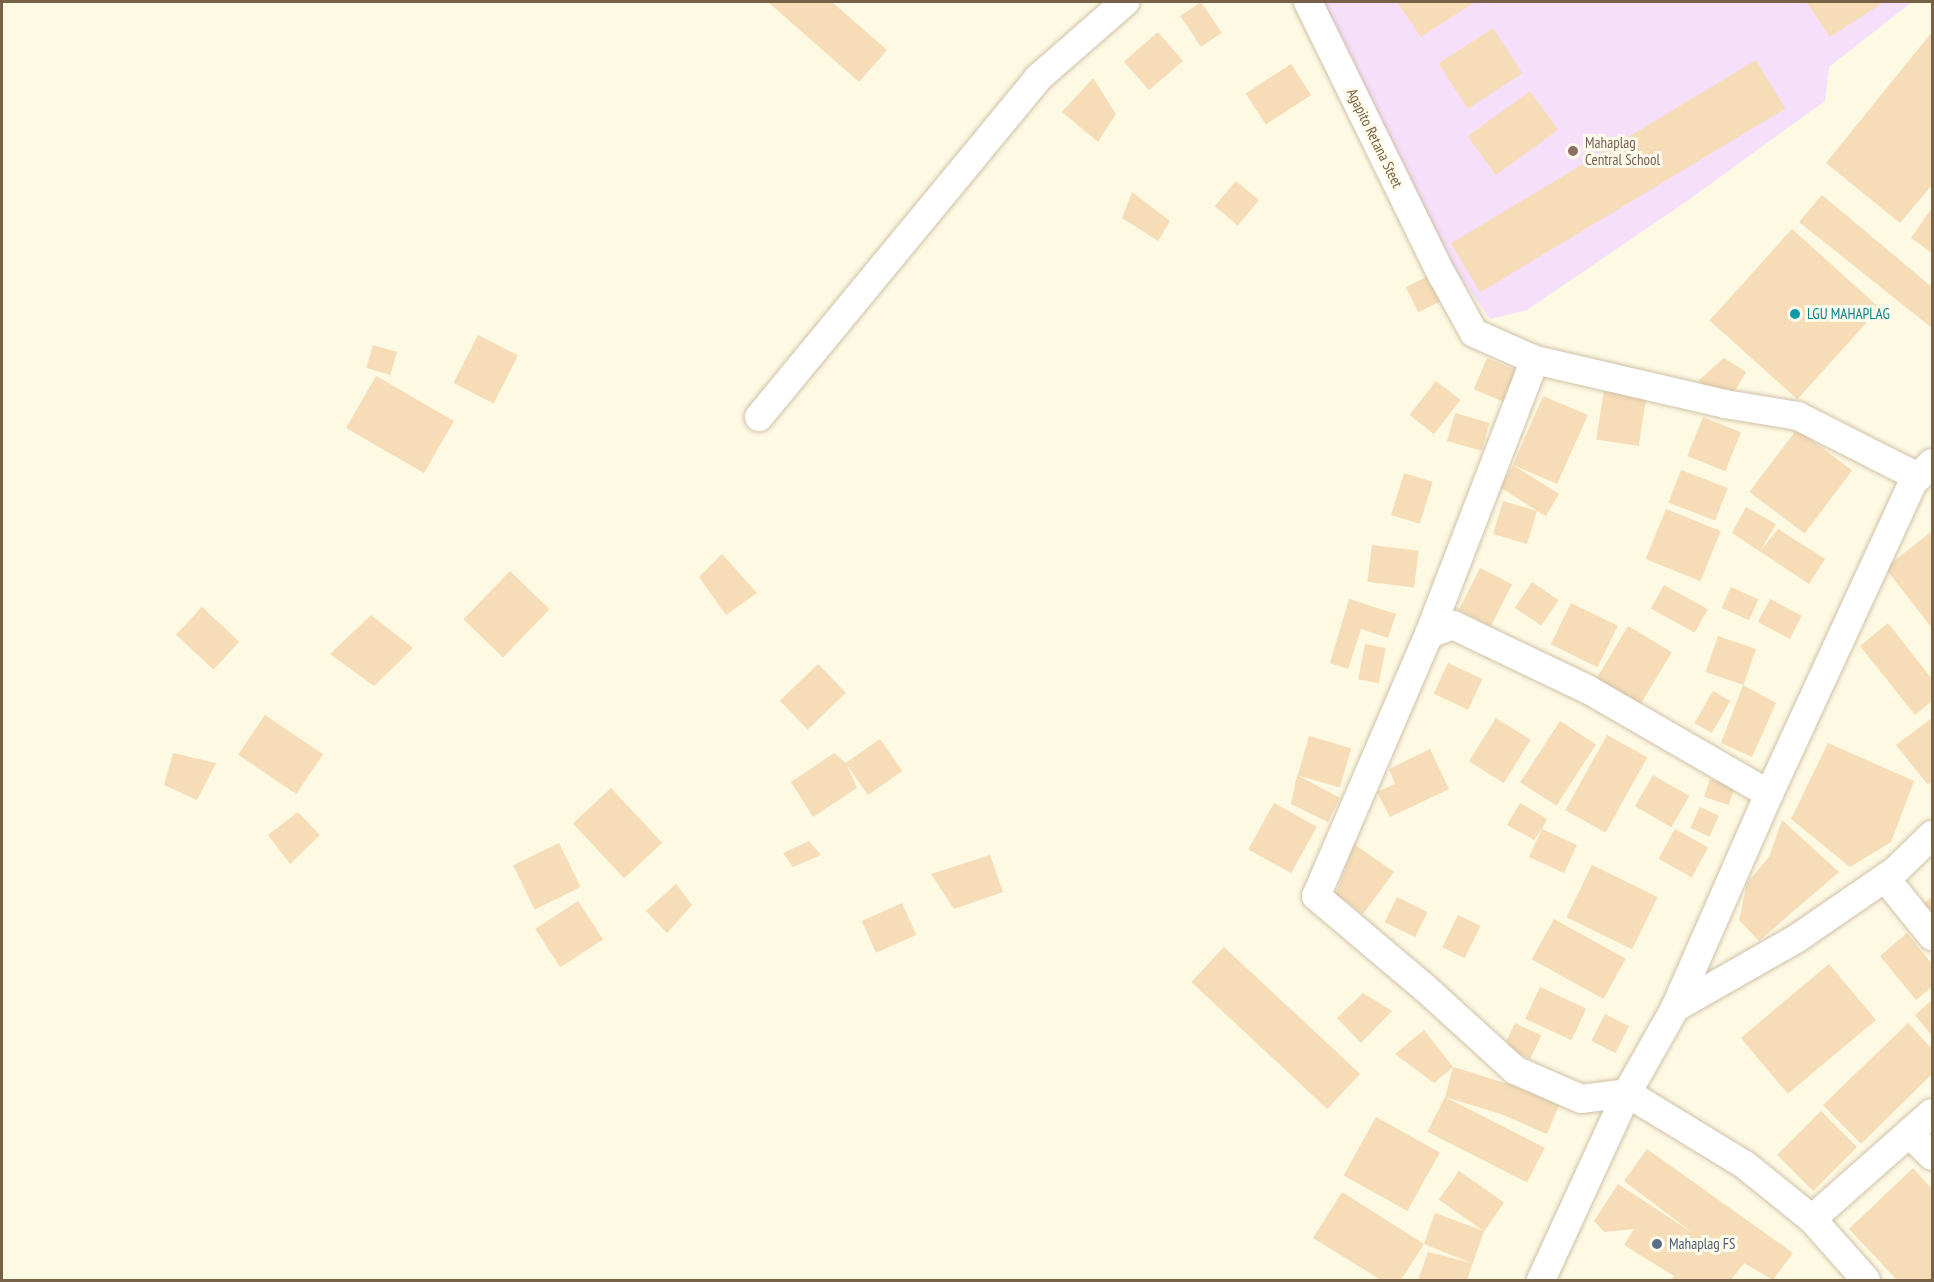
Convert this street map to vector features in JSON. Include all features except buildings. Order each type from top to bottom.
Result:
[{"type":"street","points":[[759,417],[1038,78],[1125,2]]},
{"type":"street","name":"Agapito Retana Steet","points":[[1308,2],[1442,275],[1474,333],[1535,360],[1725,404],[1798,416],[1925,470]]},
{"type":"street","points":[[1535,360],[1429,634],[1316,896],[1425,988],[1515,1070],[1581,1099],[1627,1093],[1745,1165],[1812,1219],[1866,1281]]},
{"type":"street","points":[[1541,1281],[1627,1093],[1676,1008],[1769,794],[1913,482],[1925,470]]},
{"type":"street","points":[[1429,634],[1453,625],[1509,651],[1589,690],[1769,794]]},
{"type":"street","points":[[1676,1008],[1796,939],[1885,878],[1932,835]]},
{"type":"street","points":[[1885,878],[1932,936]]},
{"type":"street","points":[[1812,1219],[1932,1113]]},
{"type":"street","points":[[1910,1134],[1932,1156]]},
{"type":"shaded area","name":"Mahaplag Central School","points":[[1313,2],[1912,2],[1829,67],[1825,101],[1687,201],[1527,310],[1490,319],[1454,268]]},
{"type":"place","name":"Mahaplag Central School","points":[[1573,151]]},
{"type":"place","name":"LGU MAHAPLAG","points":[[1795,314]]},
{"type":"place","name":"Mahaplag FS","points":[[1657,1244]]}]
